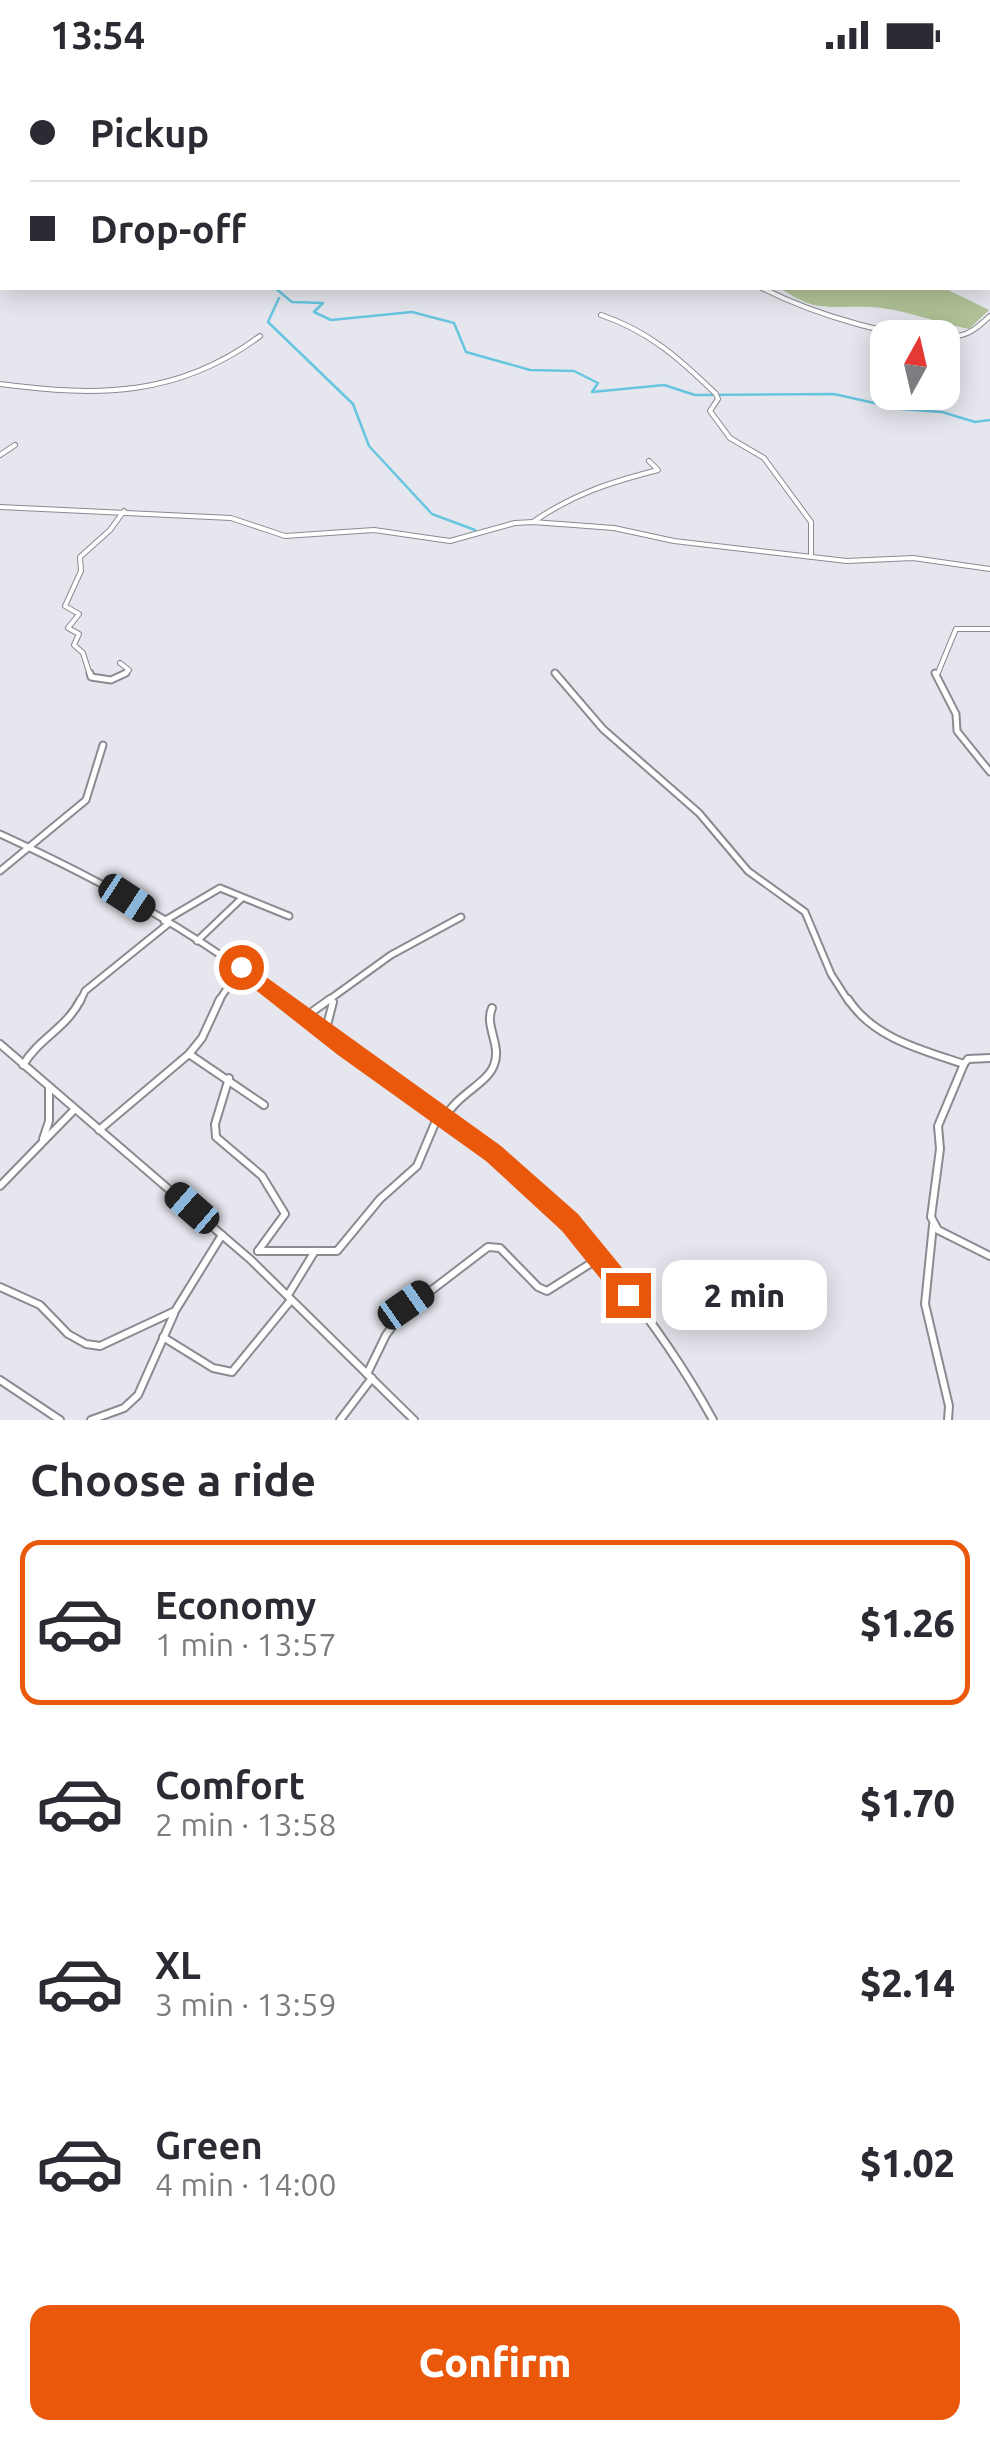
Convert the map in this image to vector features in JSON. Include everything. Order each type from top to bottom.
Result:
[{"type":"street","points":[[767,290],[796,303],[920,333],[962,335],[990,316]]},
{"type":"street","points":[[602,314],[631,325],[666,346],[716,394],[717,401],[710,410],[713,418],[730,438],[764,458],[812,522],[811,557]]},
{"type":"street","points":[[0,384],[92,394],[140,389],[221,362],[260,336]]},
{"type":"street","points":[[0,455],[15,445]]},
{"type":"street","points":[[0,507],[231,518],[285,536],[374,530],[450,542],[533,522],[596,486],[658,470],[649,461]]},
{"type":"street","points":[[120,664],[129,670],[124,676],[102,681],[91,678],[83,653],[74,645],[78,632],[68,627],[79,614],[65,606],[81,571],[81,554],[110,530],[124,511]]},
{"type":"street","points":[[533,522],[614,528],[674,541],[856,562],[926,559],[990,568]]},
{"type":"street","points":[[990,629],[956,629],[935,672],[956,714],[957,731],[990,772]]},
{"type":"street","points":[[555,673],[603,729],[699,813],[748,871],[805,912],[831,974],[854,1009],[899,1043],[964,1064]]},
{"type":"street","points":[[0,871],[86,800],[102,745]]},
{"type":"street","points":[[0,834],[29,849],[50,854],[241,967],[325,1034],[493,1153],[570,1222],[596,1260],[685,1368],[713,1420]]},
{"type":"street","points":[[23,1065],[30,1050],[74,1018],[85,992],[166,923],[220,888],[290,916]]},
{"type":"street","points":[[197,941],[243,897]]},
{"type":"street","points":[[305,1018],[391,955],[461,917]]},
{"type":"street","points":[[99,1130],[189,1054],[241,967]]},
{"type":"street","points":[[325,1034],[333,1000]]},
{"type":"street","points":[[258,1251],[337,1250],[380,1199],[416,1166],[441,1116],[482,1082],[498,1058],[500,1044],[488,1018],[492,1008]]},
{"type":"street","points":[[0,1044],[4,1053],[23,1065],[251,1260],[414,1420]]},
{"type":"street","points":[[189,1054],[264,1104]]},
{"type":"street","points":[[948,1420],[949,1406],[925,1304],[940,1149],[938,1126],[968,1058],[990,1058]]},
{"type":"street","points":[[229,1078],[216,1137],[262,1176],[285,1214],[251,1260]]},
{"type":"street","points":[[42,1142],[49,1121],[49,1088]]},
{"type":"street","points":[[0,1186],[74,1110]]},
{"type":"street","points":[[932,1225],[990,1256]]},
{"type":"street","points":[[92,1420],[120,1410],[148,1380],[175,1311],[222,1234]]},
{"type":"street","points":[[340,1420],[370,1376],[396,1315],[466,1268],[484,1248],[500,1248],[538,1286],[547,1290],[596,1260]]},
{"type":"street","points":[[162,1337],[213,1368],[232,1372],[290,1298],[315,1250]]},
{"type":"street","points":[[0,1287],[40,1305],[68,1334],[92,1346],[175,1311]]},
{"type":"street","points":[[0,1380],[60,1420]]},
{"type":"green space","points":[[783,290],[948,290],[989,310],[969,329],[960,327],[960,320],[804,302]]},
{"type":"waterway","points":[[277,290],[292,302],[323,303],[314,312],[331,320],[412,312],[454,323],[466,352],[530,370],[574,371],[598,383],[592,392],[664,385],[695,395],[834,394],[901,409],[942,412],[975,422],[990,420]]},
{"type":"waterway","points":[[279,298],[268,322],[353,404],[369,446],[432,514],[475,530]]},
{"type":"route","points":[[241,967],[345,1049],[493,1153],[570,1222],[596,1260],[628,1295]]}]
